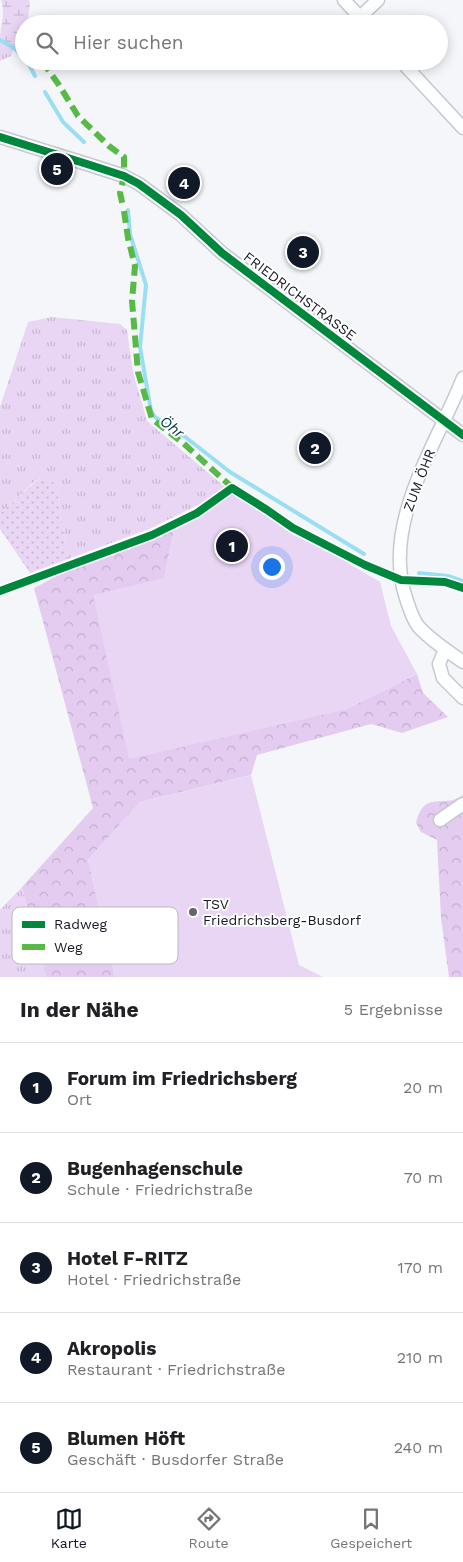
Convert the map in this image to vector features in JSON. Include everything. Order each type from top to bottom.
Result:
[{"type":"street","points":[[344,0],[358,15]]},
{"type":"street","points":[[367,15],[378,0]]},
{"type":"street","points":[[409,70],[463,128]]},
{"type":"street","name":"FRIEDRICHSTRASSE","points":[[0,137],[124,176],[138,184],[181,215],[222,253],[463,435]]},
{"type":"street","name":"ZUM ÖHR","points":[[463,378],[412,492],[403,526],[400,566],[404,592],[418,626],[463,662]]},
{"type":"street","points":[[445,649],[439,664],[443,678],[463,698]]},
{"type":"street","points":[[440,820],[463,804]]},
{"type":"green space","points":[[1,0],[29,0],[28,15],[15,15],[14,48],[0,40],[3,16]]},
{"type":"green space","points":[[0,40],[14,48],[11,56],[0,61]]},
{"type":"green space","points":[[52,317],[120,324],[127,330],[133,372],[147,421],[225,487],[198,505],[149,529],[68,559],[56,483],[37,479],[0,514],[0,407],[28,322]]},
{"type":"green space","points":[[38,479],[56,483],[68,559],[30,573],[0,529],[0,514]]},
{"type":"green space","points":[[230,493],[380,582],[391,626],[417,674],[344,710],[129,759],[93,595],[164,578],[174,530],[201,515]]},
{"type":"green space","points":[[174,530],[164,578],[344,710],[417,674],[423,693],[448,717],[402,733],[371,724],[257,755],[251,775],[140,802],[88,860],[99,907],[27,907],[22,887],[93,808],[34,588],[57,576]]},
{"type":"green space","name":"TSV Friedrichsberg-Busdorf","points":[[251,775],[299,965],[323,977],[115,977],[112,964],[178,964],[178,907],[99,907],[88,860],[140,802]]},
{"type":"green space","points":[[463,795],[463,977],[449,977],[441,918],[437,840],[421,832],[416,823],[424,806],[430,803],[456,799]]},
{"type":"green space","points":[[22,887],[27,907],[12,907],[12,964],[43,964],[46,977],[0,977],[0,910]]},
{"type":"green space","points":[[43,964],[112,964],[115,977],[46,977]]},
{"type":"waterway","name":"Öhr","points":[[0,40],[15,49]]},
{"type":"waterway","name":"Öhr","points":[[32,70],[35,76]]},
{"type":"waterway","name":"Öhr","points":[[45,92],[63,122],[84,142]]},
{"type":"waterway","name":"Öhr","points":[[128,210],[130,234],[146,285],[140,347],[151,411],[155,417],[184,436],[230,472],[364,554]]},
{"type":"waterway","name":"Öhr","points":[[419,573],[448,576],[463,581]]},
{"type":"marked path","points":[[48,70],[78,116],[109,146],[124,157],[124,176],[120,193],[123,206]]},
{"type":"marked path","points":[[124,211],[135,266],[132,301],[138,372],[152,419],[183,443],[235,490]]},
{"type":"cycle path","points":[[0,137],[124,176],[139,184],[181,215],[222,253],[463,435]]},
{"type":"cycle path","points":[[0,591],[152,535],[197,513],[232,488],[293,528],[365,565],[401,580],[445,582],[463,588]]},
{"type":"place","name":"Blumen Höft","points":[[57,169]]},
{"type":"place","name":"Akropolis","points":[[184,183]]},
{"type":"place","name":"Hotel F-RITZ","points":[[303,252]]},
{"type":"place","name":"Bugenhagenschule","points":[[315,448]]},
{"type":"place","name":"Forum im Friedrichsberg","points":[[232,546]]},
{"type":"place","name":"TSV Friedrichsberg-Busdorf","points":[[193,912]]}]
